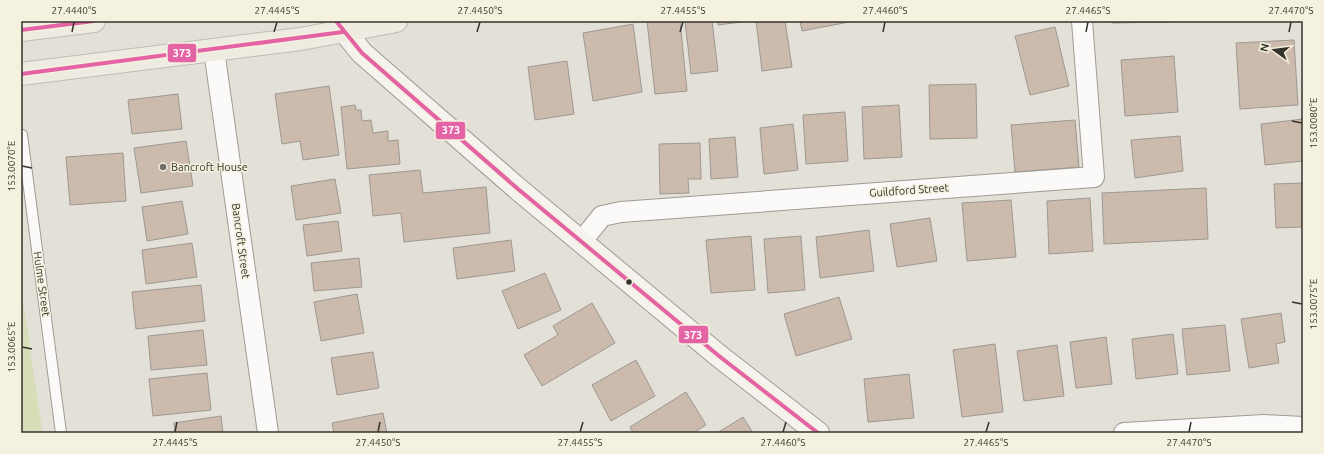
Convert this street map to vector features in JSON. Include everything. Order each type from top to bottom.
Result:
[{"type":"main road","points":[[21,30],[94,21]]},
{"type":"main road","points":[[21,74],[214,50],[340,26],[396,21]]},
{"type":"main road","points":[[340,26],[371,61],[581,242],[719,356],[818,433]]},
{"type":"street","name":"Guildford Street","points":[[581,242],[602,216],[621,212],[1094,177],[1082,21]]},
{"type":"street","name":"Bancroft Street","points":[[214,50],[268,433]]},
{"type":"street","points":[[1124,433],[1264,425],[1303,427]]},
{"type":"lane","name":"Hulme Street","points":[[22,135],[61,433]]},
{"type":"green space","points":[[21,286],[41,423],[43,433],[21,433]]},
{"type":"building","points":[[647,21],[680,21],[687,91],[655,94]]},
{"type":"building","points":[[685,21],[712,21],[718,71],[691,74]]},
{"type":"building","points":[[718,21],[749,21],[718,25]]},
{"type":"building","points":[[756,21],[785,21],[792,67],[762,71]]},
{"type":"building","points":[[800,21],[849,21],[849,22],[802,31]]},
{"type":"building","points":[[1112,21],[1170,21],[1170,22],[1112,23]]},
{"type":"building","points":[[633,24],[642,92],[593,101],[583,33]]},
{"type":"building","points":[[1055,27],[1069,86],[1030,95],[1015,36]]},
{"type":"building","points":[[1294,40],[1298,105],[1240,109],[1236,43]]},
{"type":"building","points":[[1174,56],[1178,112],[1125,116],[1121,60]]},
{"type":"building","points":[[567,61],[574,114],[535,120],[528,67]]},
{"type":"building","points":[[976,84],[977,138],[930,139],[929,85]]},
{"type":"building","points":[[329,86],[339,155],[303,160],[300,141],[282,144],[275,94]]},
{"type":"building","points":[[178,94],[182,129],[132,134],[128,100]]},
{"type":"building","points":[[355,105],[356,110],[361,110],[362,121],[371,120],[373,133],[388,131],[388,141],[398,140],[400,164],[347,169],[341,107]]},
{"type":"building","points":[[899,105],[902,157],[864,159],[862,107]]},
{"type":"building","points":[[845,112],[848,161],[806,164],[803,115]]},
{"type":"building","points":[[1303,119],[1303,161],[1265,165],[1261,124]]},
{"type":"building","points":[[1075,120],[1079,167],[1015,172],[1011,125]]},
{"type":"building","points":[[793,124],[798,170],[764,174],[760,128]]},
{"type":"building","points":[[1180,136],[1183,171],[1135,178],[1131,140]]},
{"type":"building","points":[[735,137],[738,177],[711,179],[709,139]]},
{"type":"building","name":"Bancroft House","points":[[186,141],[193,186],[141,193],[134,148]]},
{"type":"building","points":[[700,143],[701,179],[688,179],[689,193],[660,194],[659,144]]},
{"type":"building","points":[[123,153],[126,201],[70,205],[66,157]]},
{"type":"building","points":[[420,170],[423,193],[486,187],[490,233],[404,242],[401,213],[373,216],[369,175]]},
{"type":"building","points":[[335,179],[341,213],[296,220],[291,186]]},
{"type":"building","points":[[1303,183],[1303,227],[1276,228],[1274,184]]},
{"type":"building","points":[[1206,188],[1208,239],[1104,244],[1102,193]]},
{"type":"building","points":[[1090,198],[1093,251],[1049,254],[1047,201]]},
{"type":"building","points":[[1011,200],[1016,257],[967,261],[962,203]]},
{"type":"building","points":[[182,201],[188,234],[147,241],[142,207]]},
{"type":"building","points":[[930,218],[937,261],[897,267],[890,224]]},
{"type":"building","points":[[338,221],[342,251],[307,256],[303,225]]},
{"type":"building","points":[[869,230],[874,271],[820,278],[816,237]]},
{"type":"building","points":[[751,236],[755,290],[711,293],[706,240]]},
{"type":"building","points":[[801,236],[805,290],[768,293],[764,239]]},
{"type":"building","points":[[511,240],[515,271],[457,279],[453,248]]},
{"type":"building","points":[[192,243],[197,277],[146,284],[142,250]]},
{"type":"building","points":[[359,258],[362,287],[314,291],[311,263]]},
{"type":"building","points":[[545,273],[561,310],[518,329],[502,291]]},
{"type":"building","points":[[201,285],[205,321],[136,329],[132,292]]},
{"type":"building","points":[[357,294],[364,333],[321,341],[314,302]]},
{"type":"building","points":[[839,297],[852,339],[796,356],[784,314]]},
{"type":"building","points":[[592,303],[615,343],[542,386],[524,355],[558,335],[553,326]]},
{"type":"building","points":[[1281,313],[1285,342],[1276,344],[1279,363],[1249,368],[1241,319]]},
{"type":"building","points":[[1225,325],[1230,371],[1187,375],[1182,329]]},
{"type":"building","points":[[203,330],[207,365],[151,370],[148,336]]},
{"type":"building","points":[[1173,334],[1178,374],[1136,379],[1132,339]]},
{"type":"building","points":[[1106,337],[1112,384],[1076,388],[1070,342]]},
{"type":"building","points":[[995,344],[1003,412],[962,417],[953,350]]},
{"type":"building","points":[[1057,345],[1064,396],[1024,401],[1017,351]]},
{"type":"building","points":[[373,352],[379,388],[337,395],[331,358]]},
{"type":"building","points":[[636,360],[655,396],[611,421],[592,385]]},
{"type":"building","points":[[207,373],[211,410],[153,416],[149,379]]},
{"type":"building","points":[[909,374],[914,418],[868,422],[864,379]]},
{"type":"building","points":[[686,392],[706,425],[693,433],[633,433],[630,427]]},
{"type":"building","points":[[383,413],[387,433],[334,433],[332,423]]},
{"type":"building","points":[[221,416],[223,433],[175,433],[174,423]]},
{"type":"building","points":[[743,417],[753,433],[717,433]]},
{"type":"transit line","name":"373","points":[[21,30],[94,21]]},
{"type":"transit line","name":"373","points":[[336,21],[362,53],[518,189],[719,356],[818,433]]},
{"type":"transit line","name":"373","points":[[21,74],[343,32]]},
{"type":"place","name":"Bancroft House","points":[[163,167]]}]
